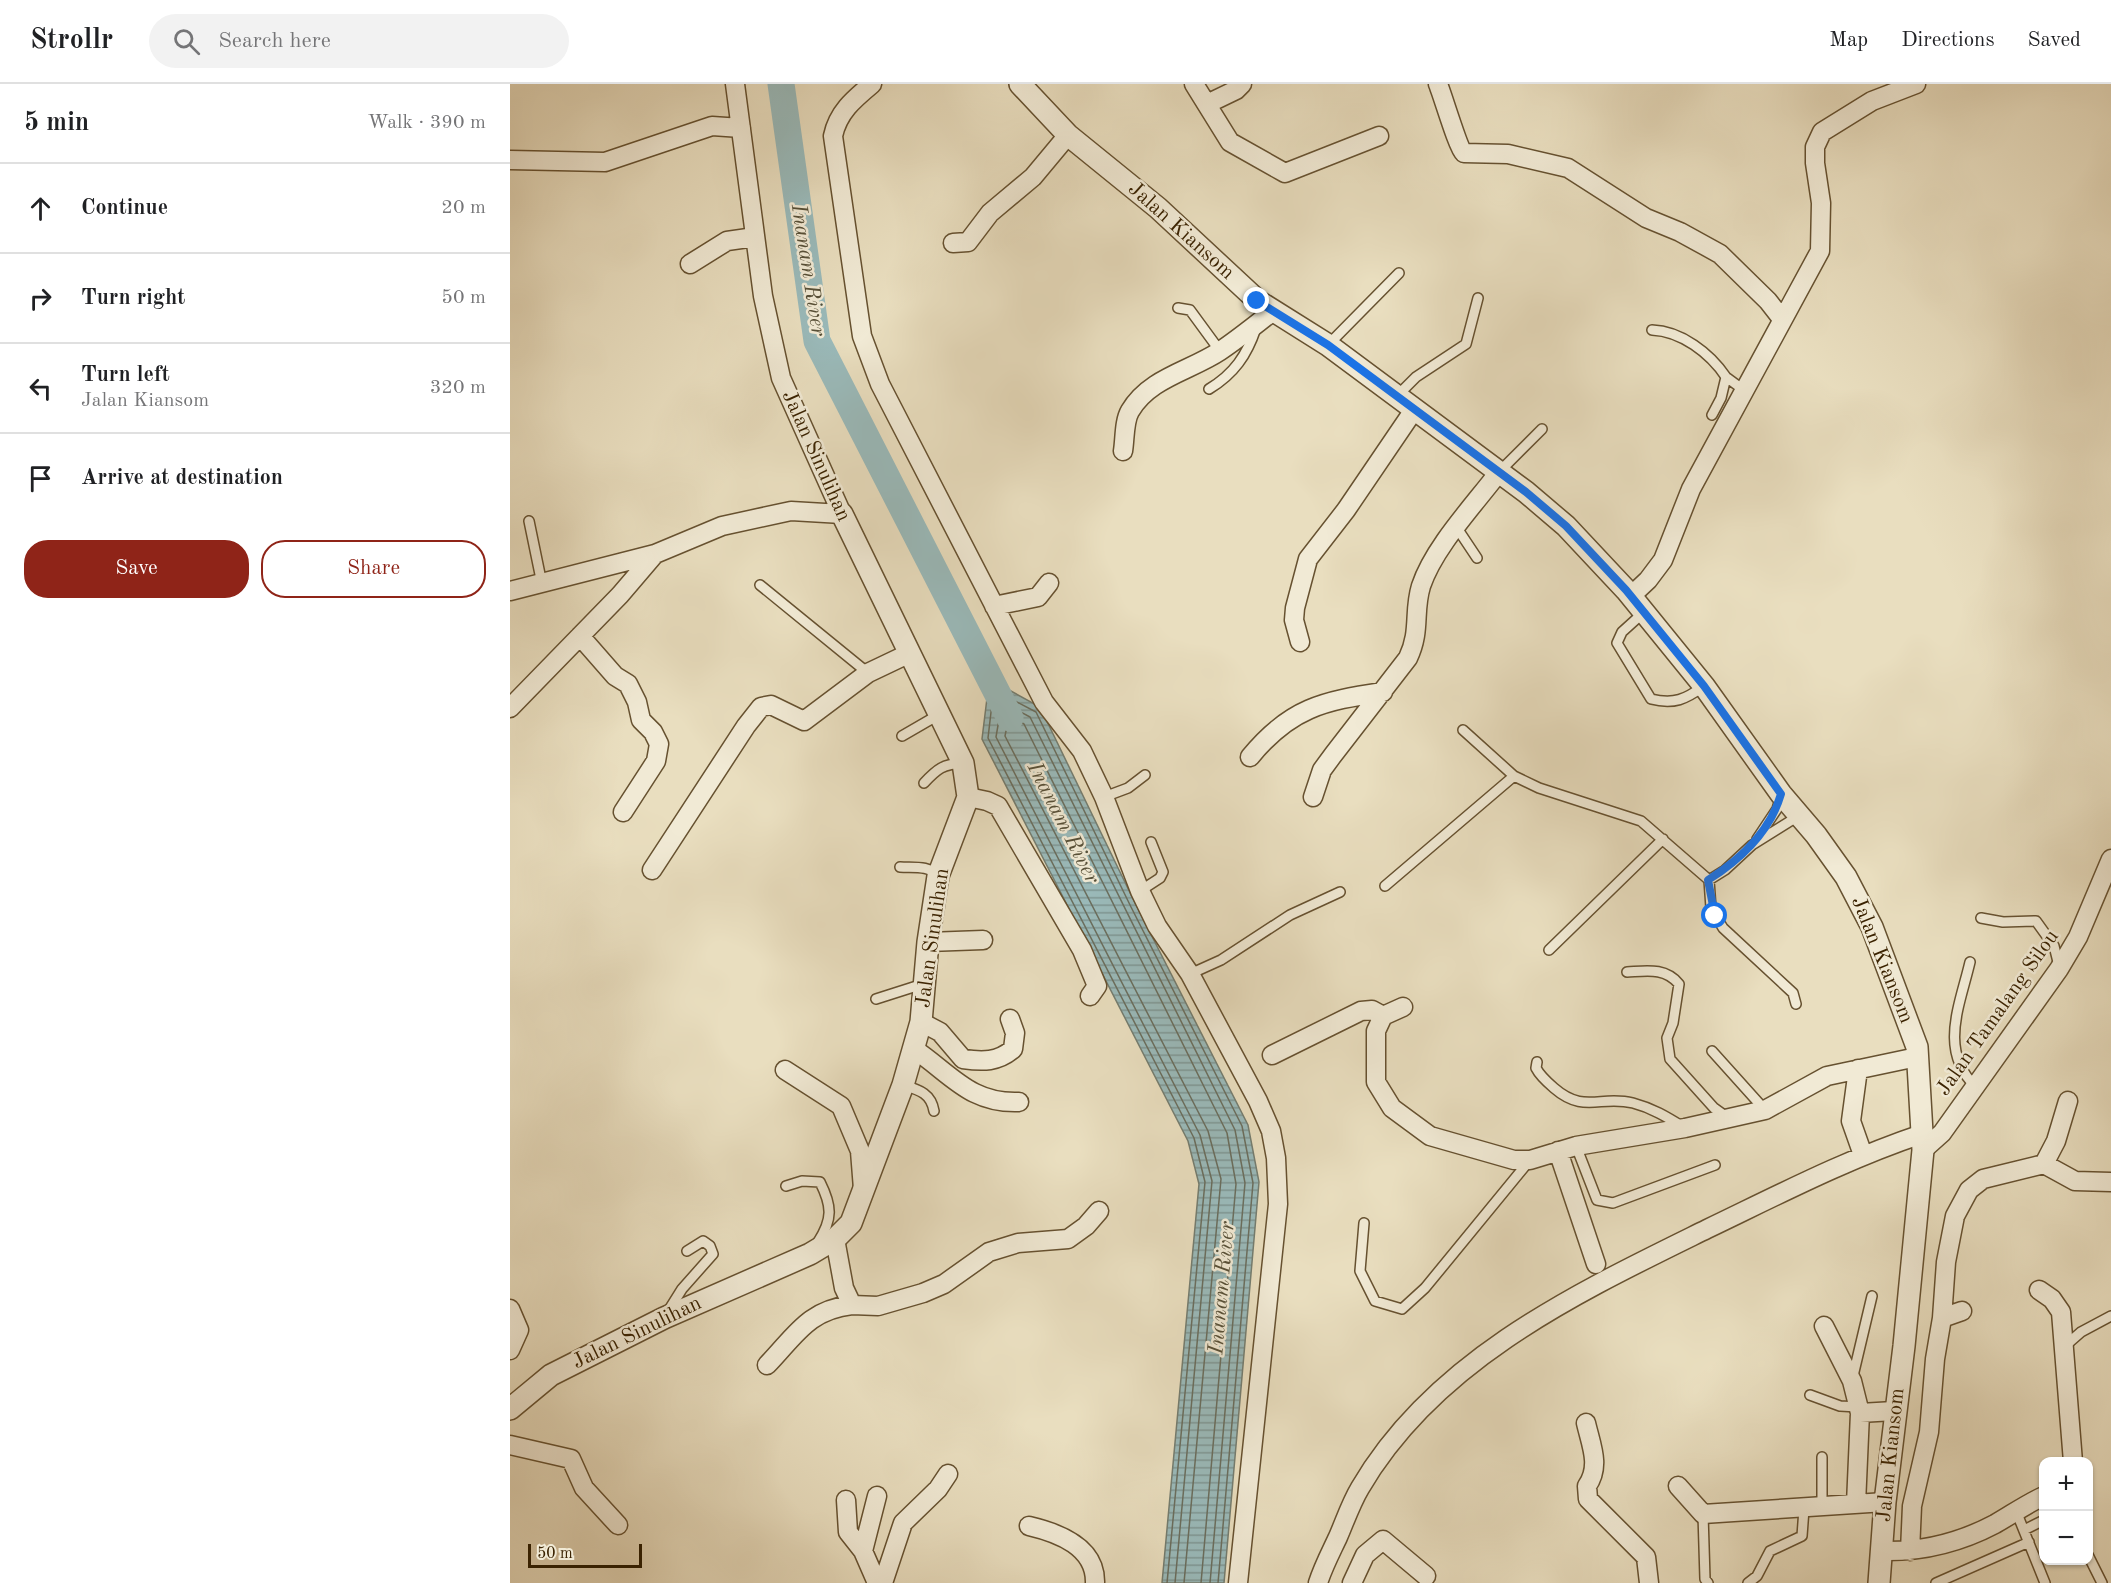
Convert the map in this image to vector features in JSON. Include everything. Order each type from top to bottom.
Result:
[{"type":"street","name":"Jalan Sinulihan","points":[[510,1409],[550,1375],[664,1318],[810,1254],[835,1239],[851,1223],[864,1194],[914,1049],[921,1022],[923,984],[938,876],[968,797],[963,764],[842,514],[781,378],[763,296],[735,84]]},
{"type":"street","points":[[872,84],[842,112],[836,121],[833,136],[861,336],[880,384],[1044,702],[1082,751],[1104,797],[1140,891],[1157,926],[1190,974],[1258,1101],[1271,1131],[1276,1158],[1278,1204],[1238,1583]]},
{"type":"street","name":"Jalan Kiansom","points":[[1020,84],[1068,135],[1158,208],[1265,317],[1328,345],[1499,472],[1566,526],[1644,612],[1704,686],[1781,794],[1800,815],[1846,877],[1872,927],[1917,1047],[1922,1142],[1904,1346],[1894,1411],[1885,1502],[1879,1583]]},
{"type":"street","points":[[1194,84],[1230,142],[1285,173],[1379,136]]},
{"type":"street","points":[[1207,104],[1236,90],[1242,84]]},
{"type":"street","points":[[1438,84],[1451,115],[1460,149],[1464,153],[1508,154],[1568,168],[1646,218],[1680,232],[1720,254],[1768,301],[1782,319]]},
{"type":"street","points":[[1630,596],[1648,580],[1663,560],[1691,489],[1820,251],[1821,203],[1815,147],[1822,132],[1872,101],[1916,84]]},
{"type":"street","points":[[510,160],[605,162],[712,126],[741,128]]},
{"type":"street","points":[[952,243],[968,242],[1003,200],[1033,177],[1068,135]]},
{"type":"street","points":[[690,264],[727,241],[755,237]]},
{"type":"street","points":[[1123,451],[1129,413],[1141,395],[1153,385],[1178,375],[1220,351],[1265,317]]},
{"type":"street","points":[[1300,642],[1294,620],[1295,608],[1308,559],[1346,510],[1414,410]]},
{"type":"street","points":[[1313,797],[1322,771],[1408,658],[1416,641],[1421,587],[1433,562],[1499,472]]},
{"type":"street","points":[[510,591],[655,554],[722,526],[792,511],[842,514]]},
{"type":"street","points":[[510,708],[655,554]]},
{"type":"street","points":[[994,606],[1038,597],[1049,583]]},
{"type":"street","points":[[580,636],[615,676],[628,684],[637,702],[641,720],[659,744],[656,761],[623,812]]},
{"type":"street","points":[[652,870],[746,726],[762,708],[771,705],[804,721],[868,673],[910,653]]},
{"type":"street","points":[[1251,757],[1280,724],[1301,713],[1335,700],[1383,692]]},
{"type":"street","points":[[968,797],[998,806],[1082,950],[1097,986],[1090,996]]},
{"type":"street","name":"Jalan Tamalang Silou","points":[[1922,1142],[1942,1133],[2059,969],[2078,937],[2111,859]]},
{"type":"street","points":[[928,942],[982,940]]},
{"type":"street","points":[[1403,1007],[1383,1016],[1376,1031],[1376,1082],[1392,1108],[1430,1136],[1514,1160],[1530,1160],[1567,1149],[1685,1128],[1765,1110],[1827,1076],[1917,1057]]},
{"type":"street","points":[[1272,1055],[1361,1011],[1372,1010],[1383,1016]]},
{"type":"street","points":[[921,1022],[940,1032],[963,1059],[974,1061],[1000,1060],[1013,1049],[1015,1033],[1010,1019]]},
{"type":"street","points":[[914,1049],[966,1092],[983,1099],[1005,1103],[1019,1102]]},
{"type":"street","points":[[784,1070],[841,1106],[860,1151],[864,1194]]},
{"type":"street","points":[[1858,1070],[1851,1120],[1863,1155]]},
{"type":"street","points":[[2044,1164],[2056,1141],[2068,1101]]},
{"type":"street","points":[[1318,1583],[1359,1489],[1379,1459],[1426,1404],[1479,1359],[1565,1302],[1690,1238],[1863,1155],[1922,1142]]},
{"type":"street","points":[[1567,1149],[1596,1264]]},
{"type":"street","points":[[1910,1551],[1912,1506],[1929,1432],[1949,1234],[1959,1204],[1969,1190],[1983,1179],[2044,1164],[2075,1182],[2111,1182]]},
{"type":"street","points":[[767,1365],[809,1318],[833,1307],[878,1306],[923,1293],[944,1284],[989,1252],[1008,1246],[1068,1239],[1086,1226],[1099,1211]]},
{"type":"street","points":[[835,1239],[844,1288],[852,1305]]},
{"type":"street","points":[[2039,1290],[2052,1299],[2061,1312],[2062,1351],[2073,1457]]},
{"type":"street","points":[[510,1309],[519,1330],[510,1350]]},
{"type":"street","points":[[1942,1318],[1962,1311]]},
{"type":"street","points":[[1824,1326],[1852,1381],[1859,1410],[1856,1504]]},
{"type":"street","points":[[1859,1410],[1894,1411]]},
{"type":"street","points":[[1586,1424],[1596,1463],[1593,1477],[1587,1486],[1588,1499],[1646,1557],[1649,1583]]},
{"type":"street","points":[[510,1445],[571,1459],[584,1488],[618,1525]]},
{"type":"street","points":[[883,1583],[903,1523],[938,1489],[948,1474]]},
{"type":"street","points":[[1678,1486],[1702,1514],[1885,1502]]},
{"type":"street","points":[[863,1551],[877,1496]]},
{"type":"street","points":[[1882,1551],[1910,1551],[1937,1547],[1969,1536],[2039,1498]]},
{"type":"street","points":[[846,1500],[848,1532],[863,1551],[877,1583]]},
{"type":"street","points":[[1029,1526],[1054,1534],[1085,1552],[1095,1573],[1095,1583]]},
{"type":"street","points":[[1352,1583],[1365,1555],[1383,1540],[1426,1576]]},
{"type":"lane","points":[[1328,345],[1399,273]]},
{"type":"lane","points":[[1396,397],[1416,377],[1466,344],[1478,298]]},
{"type":"lane","points":[[1178,308],[1190,310],[1220,351]]},
{"type":"lane","points":[[1209,389],[1224,380],[1248,353],[1265,317]]},
{"type":"lane","points":[[1652,330],[1660,330],[1700,349],[1718,365],[1726,377],[1745,391]]},
{"type":"lane","points":[[1712,415],[1721,398],[1726,377]]},
{"type":"lane","points":[[1499,472],[1542,429]]},
{"type":"lane","points":[[529,521],[542,584]]},
{"type":"lane","points":[[1457,528],[1477,558]]},
{"type":"lane","points":[[760,585],[868,673]]},
{"type":"lane","points":[[1644,612],[1622,632],[1617,643],[1651,699],[1666,703],[1678,702],[1704,686]]},
{"type":"lane","points":[[902,736],[940,714]]},
{"type":"lane","points":[[1463,730],[1514,776],[1539,788],[1641,821],[1663,839],[1708,880],[1711,908],[1719,922],[1793,993],[1796,1004]]},
{"type":"lane","points":[[924,783],[937,768],[945,764],[963,764]]},
{"type":"lane","points":[[1104,797],[1128,788],[1146,775]]},
{"type":"lane","points":[[1385,886],[1514,776]]},
{"type":"lane","points":[[1708,880],[1725,870],[1752,845],[1768,824],[1781,794]]},
{"type":"lane","points":[[1752,845],[1800,815]]},
{"type":"lane","points":[[1549,950],[1663,839]]},
{"type":"lane","points":[[1140,891],[1160,878],[1163,872],[1151,842]]},
{"type":"lane","points":[[900,867],[934,871],[938,876]]},
{"type":"lane","points":[[1190,974],[1221,960],[1290,915],[1340,892]]},
{"type":"lane","points":[[1982,918],[2003,922],[2036,921],[2054,946],[2059,969]]},
{"type":"lane","points":[[1970,962],[1957,1001],[1956,1049],[1965,1076],[1976,1087]]},
{"type":"lane","points":[[1627,972],[1657,971],[1673,977],[1679,984],[1673,1023],[1667,1038],[1670,1059],[1714,1108],[1728,1118]]},
{"type":"lane","points":[[876,999],[923,984]]},
{"type":"lane","points":[[1712,1051],[1765,1110]]},
{"type":"lane","points":[[1537,1062],[1536,1068],[1539,1073],[1564,1097],[1575,1102],[1631,1103],[1663,1114],[1685,1128]]},
{"type":"lane","points":[[903,1085],[922,1090],[933,1101],[934,1111]]},
{"type":"lane","points":[[1567,1149],[1597,1200],[1613,1203],[1715,1165]]},
{"type":"lane","points":[[1364,1223],[1360,1271],[1375,1301],[1402,1309],[1425,1288],[1530,1160]]},
{"type":"lane","points":[[786,1186],[802,1181],[820,1182],[830,1202],[828,1227],[810,1254]]},
{"type":"lane","points":[[664,1318],[682,1289],[713,1254],[710,1246],[703,1241],[687,1251]]},
{"type":"lane","points":[[1852,1381],[1872,1296]]},
{"type":"lane","points":[[2062,1351],[2069,1341],[2081,1332],[2111,1316]]},
{"type":"lane","points":[[1810,1395],[1859,1410]]},
{"type":"lane","points":[[1822,1457],[1822,1507]]},
{"type":"lane","points":[[1748,1583],[1757,1576],[1770,1551],[1802,1536],[1804,1509]]},
{"type":"lane","points":[[2016,1511],[2045,1583]]},
{"type":"lane","points":[[1702,1514],[1705,1579],[1708,1583]]},
{"type":"lane","points":[[2024,1530],[2039,1522]]},
{"type":"lane","points":[[1936,1583],[2029,1542]]},
{"type":"lane","points":[[2093,1565],[2102,1583]]},
{"type":"water","points":[[998,684],[1040,707],[1136,905],[1248,1125],[1259,1182],[1224,1583],[1162,1583],[1199,1184],[1188,1141],[982,739],[988,690]]},
{"type":"waterway","name":"Inanam River","points":[[781,84],[817,341],[1010,718]]},
{"type":"route","points":[[1257,301],[1328,345],[1526,492],[1566,526],[1626,590],[1723,710],[1781,794],[1777,809],[1752,845],[1725,870],[1708,880],[1711,908],[1715,916]]}]
